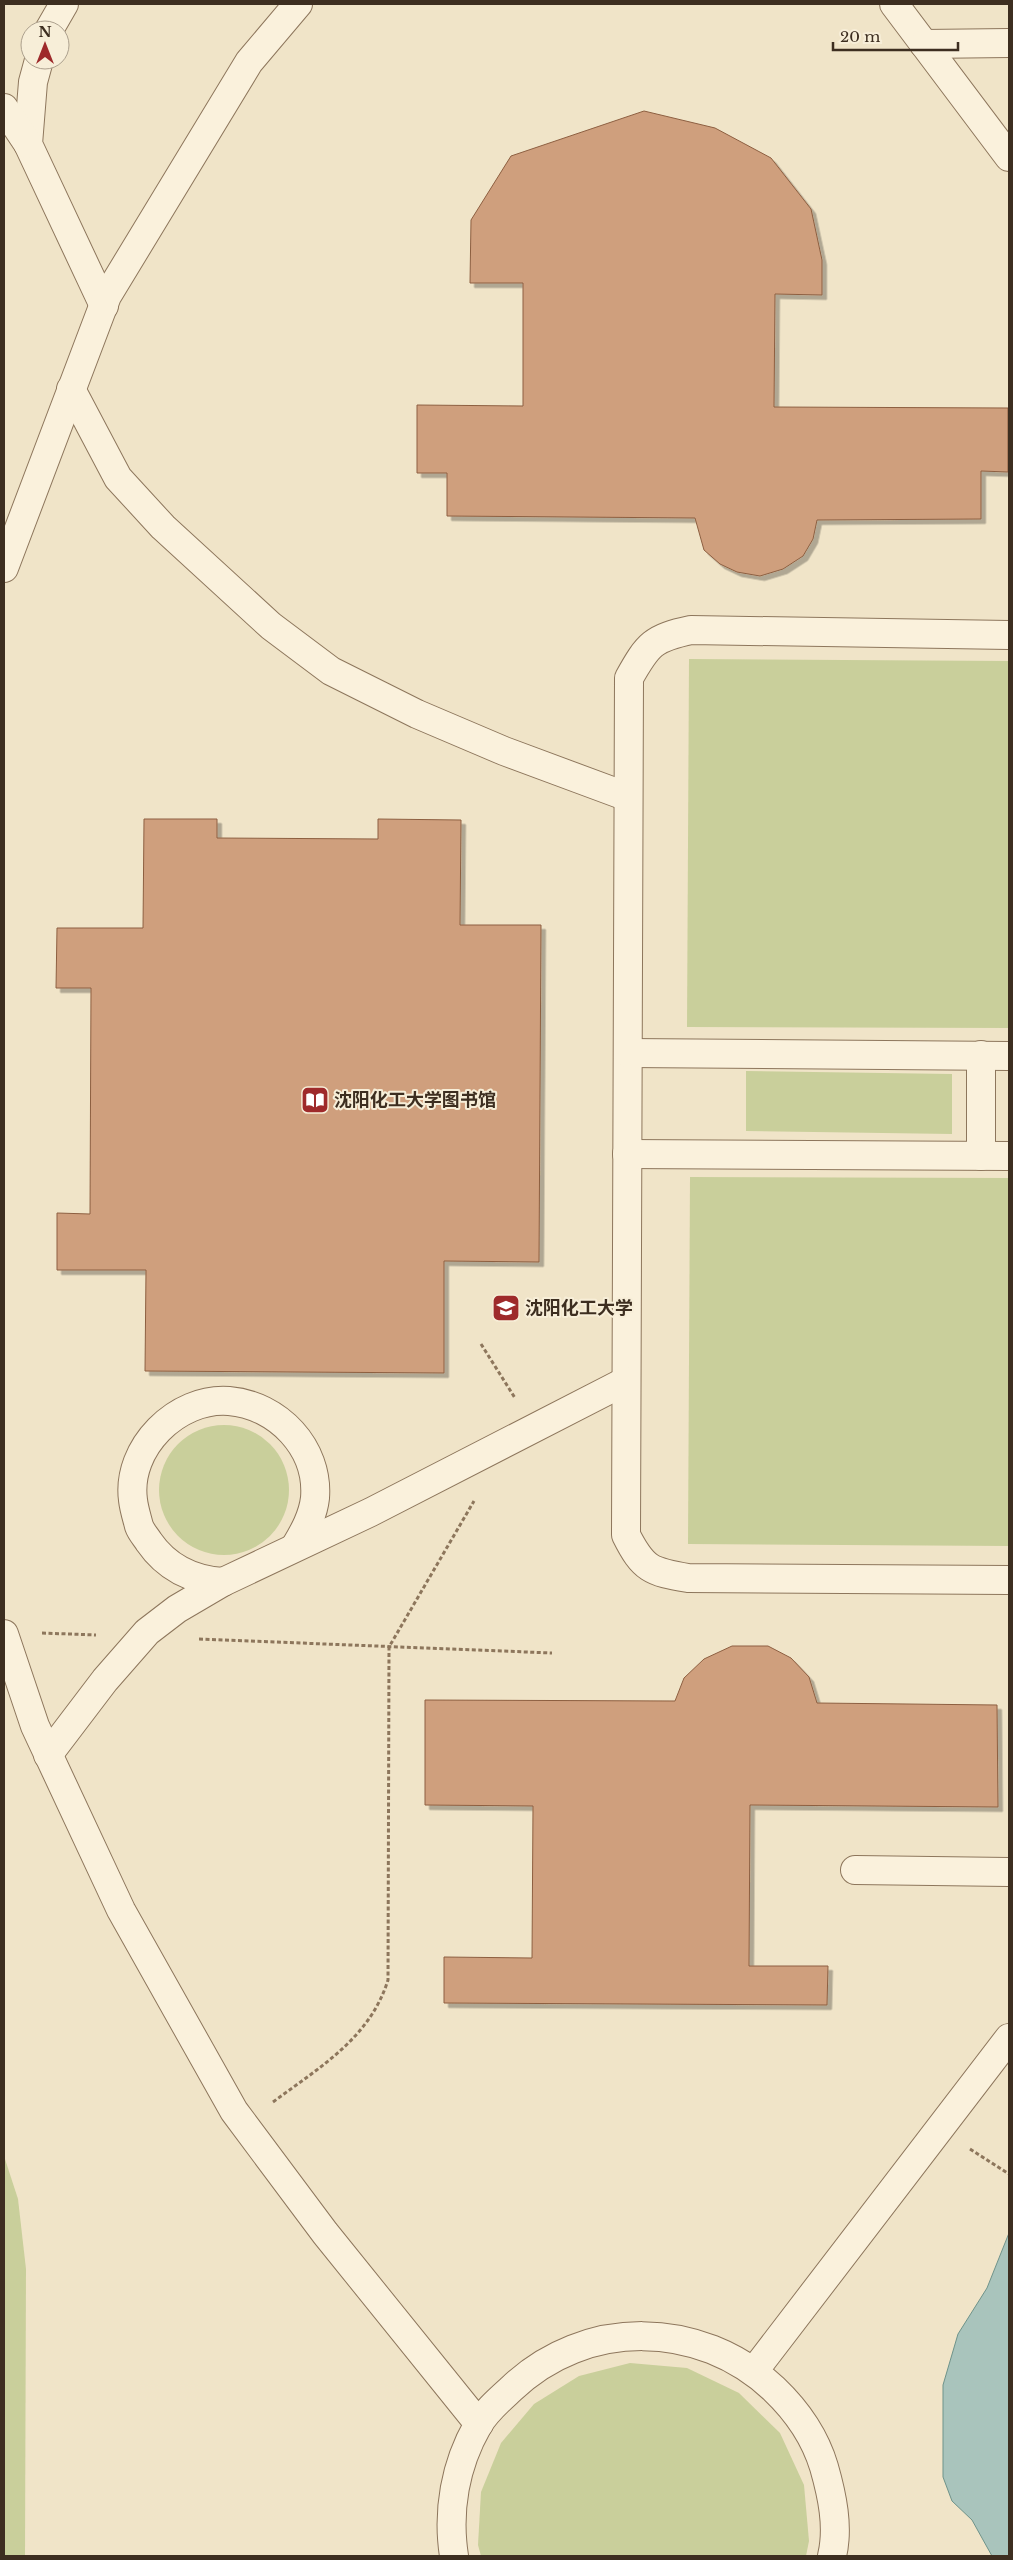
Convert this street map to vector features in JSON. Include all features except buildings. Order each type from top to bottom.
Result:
[{"type":"street","points":[[55,20],[64,4]]},
{"type":"street","points":[[4,568],[107,296],[250,62],[298,4]]},
{"type":"street","points":[[894,4],[1009,157]]},
{"type":"street","points":[[924,44],[1009,43]]},
{"type":"street","points":[[28,144],[33,82],[36,70]]},
{"type":"street","points":[[4,108],[28,144],[104,306]]},
{"type":"street","points":[[71,389],[118,478],[163,527],[271,626],[332,671],[417,714],[504,751],[628,797]]},
{"type":"street","points":[[1009,635],[691,630],[663,636],[643,654],[629,678],[626,1381],[626,1535],[637,1558],[658,1573],[688,1578],[1009,1580]]},
{"type":"street","points":[[628,1053],[1009,1056]]},
{"type":"street","points":[[981,1055],[981,1156]]},
{"type":"street","points":[[627,1154],[1009,1156]]},
{"type":"street","points":[[48,1755],[105,1680],[142,1637],[177,1609],[223,1582],[371,1512],[626,1381]]},
{"type":"street","points":[[223,1582],[206,1581],[183,1573],[158,1555],[140,1529],[132,1499],[136,1468],[149,1440],[170,1418],[198,1404],[228,1401],[256,1406],[281,1421],[301,1442],[313,1469],[315,1498],[308,1526],[295,1547]]},
{"type":"street","points":[[4,1634],[35,1726],[121,1910],[234,2111],[325,2233],[479,2424]]},
{"type":"street","points":[[855,1870],[1009,1872]]},
{"type":"street","points":[[754,2371],[1009,2038]]},
{"type":"street","points":[[454,2556],[450,2531],[454,2486],[469,2443],[479,2424],[494,2404],[527,2373],[567,2351],[611,2338],[662,2336],[711,2348],[754,2371],[792,2406],[819,2450],[833,2498],[832,2556]]},
{"type":"path","points":[[481,1344],[534,1429]]},
{"type":"path","points":[[244,2124],[350,2042],[381,2002],[388,1980],[389,1647],[479,1493]]},
{"type":"path","points":[[34,1633],[552,1653]]},
{"type":"path","points":[[940,2130],[1009,2174]]},
{"type":"green space","points":[[689,659],[1009,661],[1009,1028],[687,1027]]},
{"type":"green space","points":[[746,1071],[952,1074],[952,1134],[746,1131]]},
{"type":"green space","points":[[690,1177],[1009,1178],[1009,1546],[688,1544]]},
{"type":"green space","points":[[224,1425],[237,1426],[249,1430],[270,1444],[284,1465],[288,1477],[288,1503],[284,1515],[270,1536],[249,1550],[237,1554],[224,1555],[211,1554],[199,1550],[178,1536],[164,1515],[160,1503],[159,1490],[160,1477],[164,1465],[178,1444],[199,1430],[211,1426]]},
{"type":"green space","points":[[4,2156],[18,2199],[26,2269],[25,2556],[4,2556]]},
{"type":"green space","points":[[630,2363],[687,2368],[739,2393],[780,2433],[804,2485],[809,2541],[806,2556],[481,2556],[478,2545],[481,2492],[501,2443],[534,2404],[579,2376]]},
{"type":"water","points":[[1009,2233],[1009,2556],[992,2556],[972,2520],[952,2501],[943,2477],[943,2385],[958,2334],[987,2288]]},
{"type":"place","name":"沈阳化工大学图书馆","points":[[315,1100]]},
{"type":"place","name":"沈阳化工大学","points":[[506,1308]]}]
